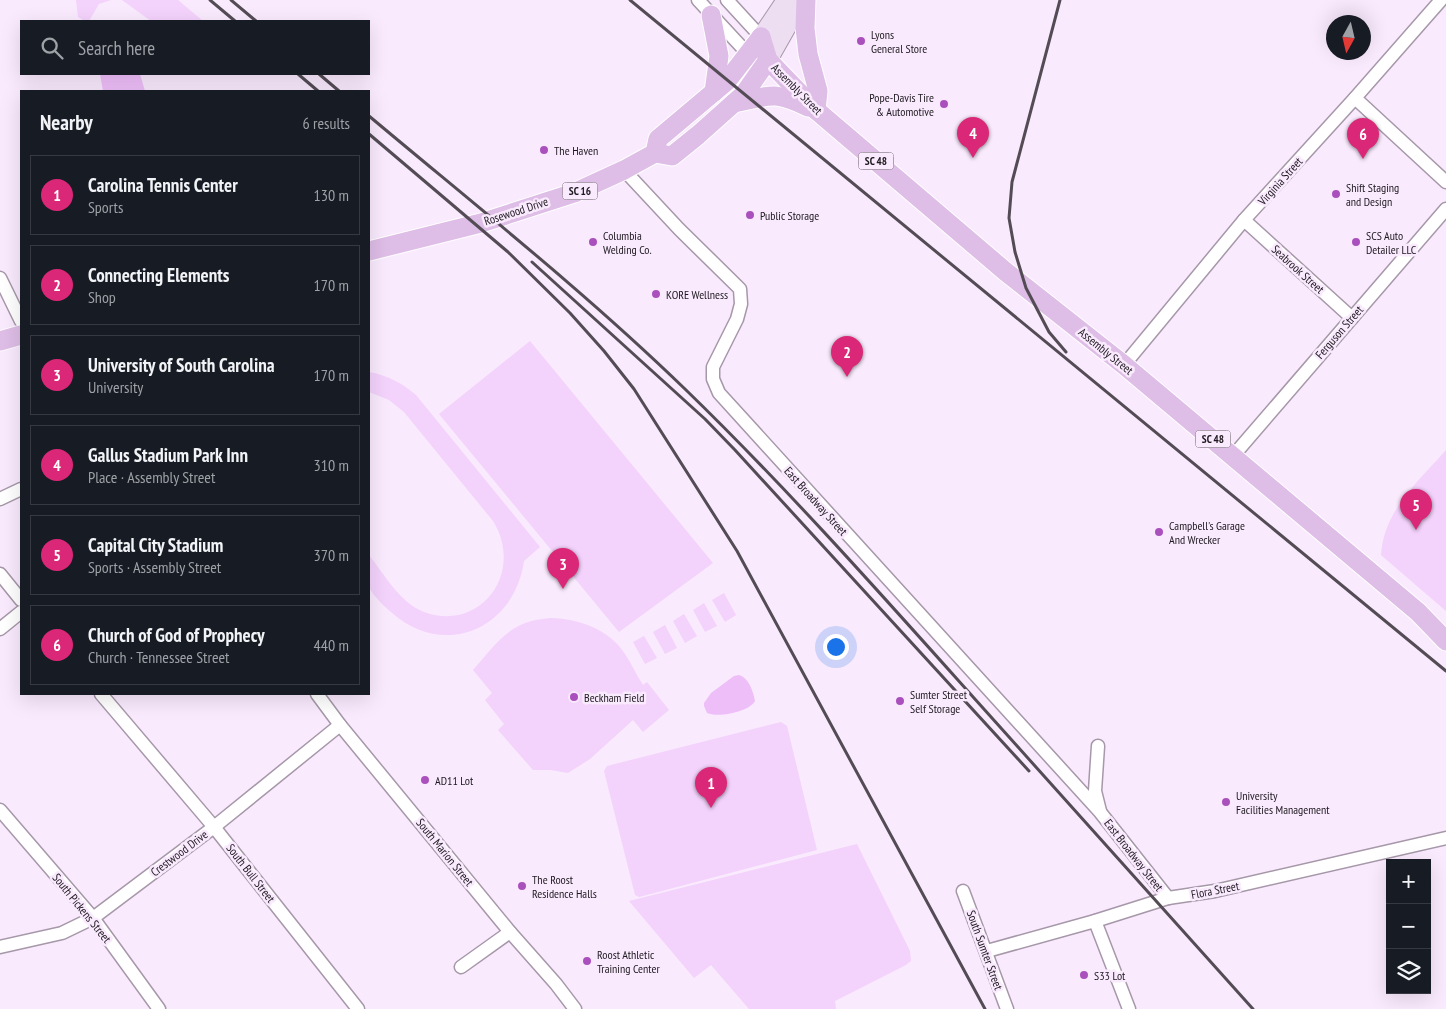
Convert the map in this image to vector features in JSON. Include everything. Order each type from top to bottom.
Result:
[{"type":"main road","points":[[655,153],[658,139],[727,80],[761,37],[786,0]]},
{"type":"main road","points":[[734,103],[773,95],[789,98],[816,110],[818,91],[808,54],[804,0]]},
{"type":"main road","name":"Rosewood Drive","points":[[370,251],[481,223],[574,193],[624,170],[655,153],[672,156],[744,94],[768,60],[804,0]]},
{"type":"main road","points":[[711,15],[719,56],[714,92]]},
{"type":"main road","name":"Assembly Street","points":[[761,37],[768,60],[816,110],[1006,272],[1124,365],[1233,456],[1418,612],[1446,641]]},
{"type":"main road","name":"Assembly Street","points":[[748,54],[768,60]]},
{"type":"main road","points":[[0,341],[20,335]]},
{"type":"street","points":[[698,0],[748,54]]},
{"type":"street","points":[[726,0],[761,37]]},
{"type":"street","name":"Virginia Street","points":[[1124,365],[1244,220],[1440,0]]},
{"type":"street","points":[[1354,98],[1446,182]]},
{"type":"street","name":"East Broadway Street","points":[[624,170],[679,229],[740,289],[741,304],[737,319],[713,367],[713,379],[719,393],[1100,812],[1168,898]]},
{"type":"street","name":"Ferguson Street","points":[[1233,456],[1446,209]]},
{"type":"street","name":"Seabrook Street","points":[[1244,220],[1352,318]]},
{"type":"street","points":[[0,278],[20,318]]},
{"type":"street","points":[[0,499],[20,489]]},
{"type":"street","points":[[0,574],[20,599]]},
{"type":"street","points":[[0,629],[20,613]]},
{"type":"street","name":"South Bull Street","points":[[102,695],[214,826],[358,1009]]},
{"type":"street","name":"South Marion Street","points":[[317,695],[575,1009]]},
{"type":"street","name":"Crestwood Drive","points":[[0,947],[62,933],[93,918],[214,826],[340,725]]},
{"type":"street","name":"East Broadway Street","points":[[1098,746],[1095,791],[1100,812]]},
{"type":"street","name":"South Pickens Street","points":[[0,810],[93,918],[159,1009]]},
{"type":"street","name":"Flora Street","points":[[987,951],[1095,921],[1168,898],[1216,890],[1446,838]]},
{"type":"street","name":"South Sumter Street","points":[[963,891],[987,951],[1007,1009]]},
{"type":"street","points":[[1095,921],[1129,1009]]},
{"type":"street","points":[[461,967],[510,932]]},
{"type":"shaded area","points":[[76,0],[111,0],[99,4],[90,20],[83,20],[78,17]]},
{"type":"shaded area","points":[[122,0],[178,0],[202,20],[150,20]]},
{"type":"shaded area","points":[[100,75],[140,75],[145,90],[103,90]]},
{"type":"shaded area","points":[[530,341],[713,563],[619,632],[439,414]]},
{"type":"shaded area","points":[[370,372],[394,380],[416,395],[540,547],[524,561],[518,585],[506,605],[491,620],[473,630],[453,635],[432,634],[411,626],[388,610],[370,589],[370,556],[393,587],[415,608],[424,612],[445,616],[463,614],[479,606],[492,594],[500,578],[504,560],[502,540],[493,521],[404,412],[389,400],[370,392]]},
{"type":"shaded area","points":[[1446,450],[1446,611],[1381,555],[1388,524],[1396,510],[1414,485]]},
{"type":"shaded area","points":[[724,593],[736,615],[725,622],[712,600]]},
{"type":"shaded area","points":[[704,603],[717,626],[705,632],[693,610]]},
{"type":"shaded area","points":[[684,614],[697,636],[685,643],[673,621]]},
{"type":"shaded area","name":"Beckham Field","points":[[551,618],[582,623],[611,638],[625,654],[643,685],[647,682],[669,710],[643,732],[633,720],[590,759],[568,773],[551,770],[533,770],[498,730],[504,724],[485,700],[492,693],[473,670],[506,634],[515,628],[525,623]]},
{"type":"shaded area","points":[[665,625],[677,648],[665,654],[653,632]]},
{"type":"shaded area","points":[[644,636],[657,658],[645,664],[633,642]]},
{"type":"shaded area","points":[[739,675],[748,682],[752,689],[755,701],[752,705],[733,713],[718,715],[707,713],[704,703],[711,693],[734,676]]},
{"type":"shaded area","points":[[781,722],[787,726],[817,850],[639,897],[635,895],[604,771],[607,766]]},
{"type":"shaded area","points":[[857,844],[910,951],[911,961],[835,1001],[836,1009],[749,1009],[711,965],[694,978],[629,901]]},
{"type":"railway","points":[[210,0],[234,20]]},
{"type":"railway","points":[[231,0],[255,20]]},
{"type":"railway","points":[[630,0],[1446,671]]},
{"type":"railway","points":[[1060,0],[1012,182],[1009,218],[1015,252],[1026,288],[1049,332],[1066,352]]},
{"type":"railway","points":[[299,75],[317,90]]},
{"type":"railway","points":[[320,75],[338,90]]},
{"type":"railway","points":[[370,117],[608,318],[723,426],[868,580],[1253,1009]]},
{"type":"railway","points":[[370,135],[508,252],[570,313],[604,351],[634,389],[737,551],[985,1009]]},
{"type":"railway","points":[[532,262],[705,419],[1029,771]]},
{"type":"place","name":"Lyons General Store","points":[[861,41]]},
{"type":"place","name":"Pope-Davis Tire & Automotive","points":[[944,104]]},
{"type":"place","name":"The Haven","points":[[544,150]]},
{"type":"place","name":"Gallus Stadium Park Inn","points":[[973,158]]},
{"type":"place","name":"Church of God of Prophecy","points":[[1363,159]]},
{"type":"place","name":"Shift Staging and Design","points":[[1336,194]]},
{"type":"place","name":"Public Storage","points":[[750,215]]},
{"type":"place","name":"Columbia Welding Co.","points":[[593,242]]},
{"type":"place","name":"SCS Auto Detailer LLC","points":[[1356,242]]},
{"type":"place","name":"KORE Wellness","points":[[656,294]]},
{"type":"place","name":"Connecting Elements","points":[[847,377]]},
{"type":"place","name":"Capital City Stadium","points":[[1416,530]]},
{"type":"place","name":"Campbell's Garage And Wrecker","points":[[1159,532]]},
{"type":"place","name":"University of South Carolina","points":[[563,589]]},
{"type":"place","name":"Beckham Field","points":[[574,697]]},
{"type":"place","name":"Sumter Street Self Storage","points":[[900,701]]},
{"type":"place","name":"AD11 Lot","points":[[425,780]]},
{"type":"place","name":"University Facilities Management","points":[[1226,802]]},
{"type":"place","name":"Carolina Tennis Center","points":[[711,808]]},
{"type":"place","name":"The Roost Residence Halls","points":[[522,886]]},
{"type":"place","name":"Roost Athletic Training Center","points":[[587,961]]},
{"type":"place","name":"S33 Lot","points":[[1084,975]]}]
